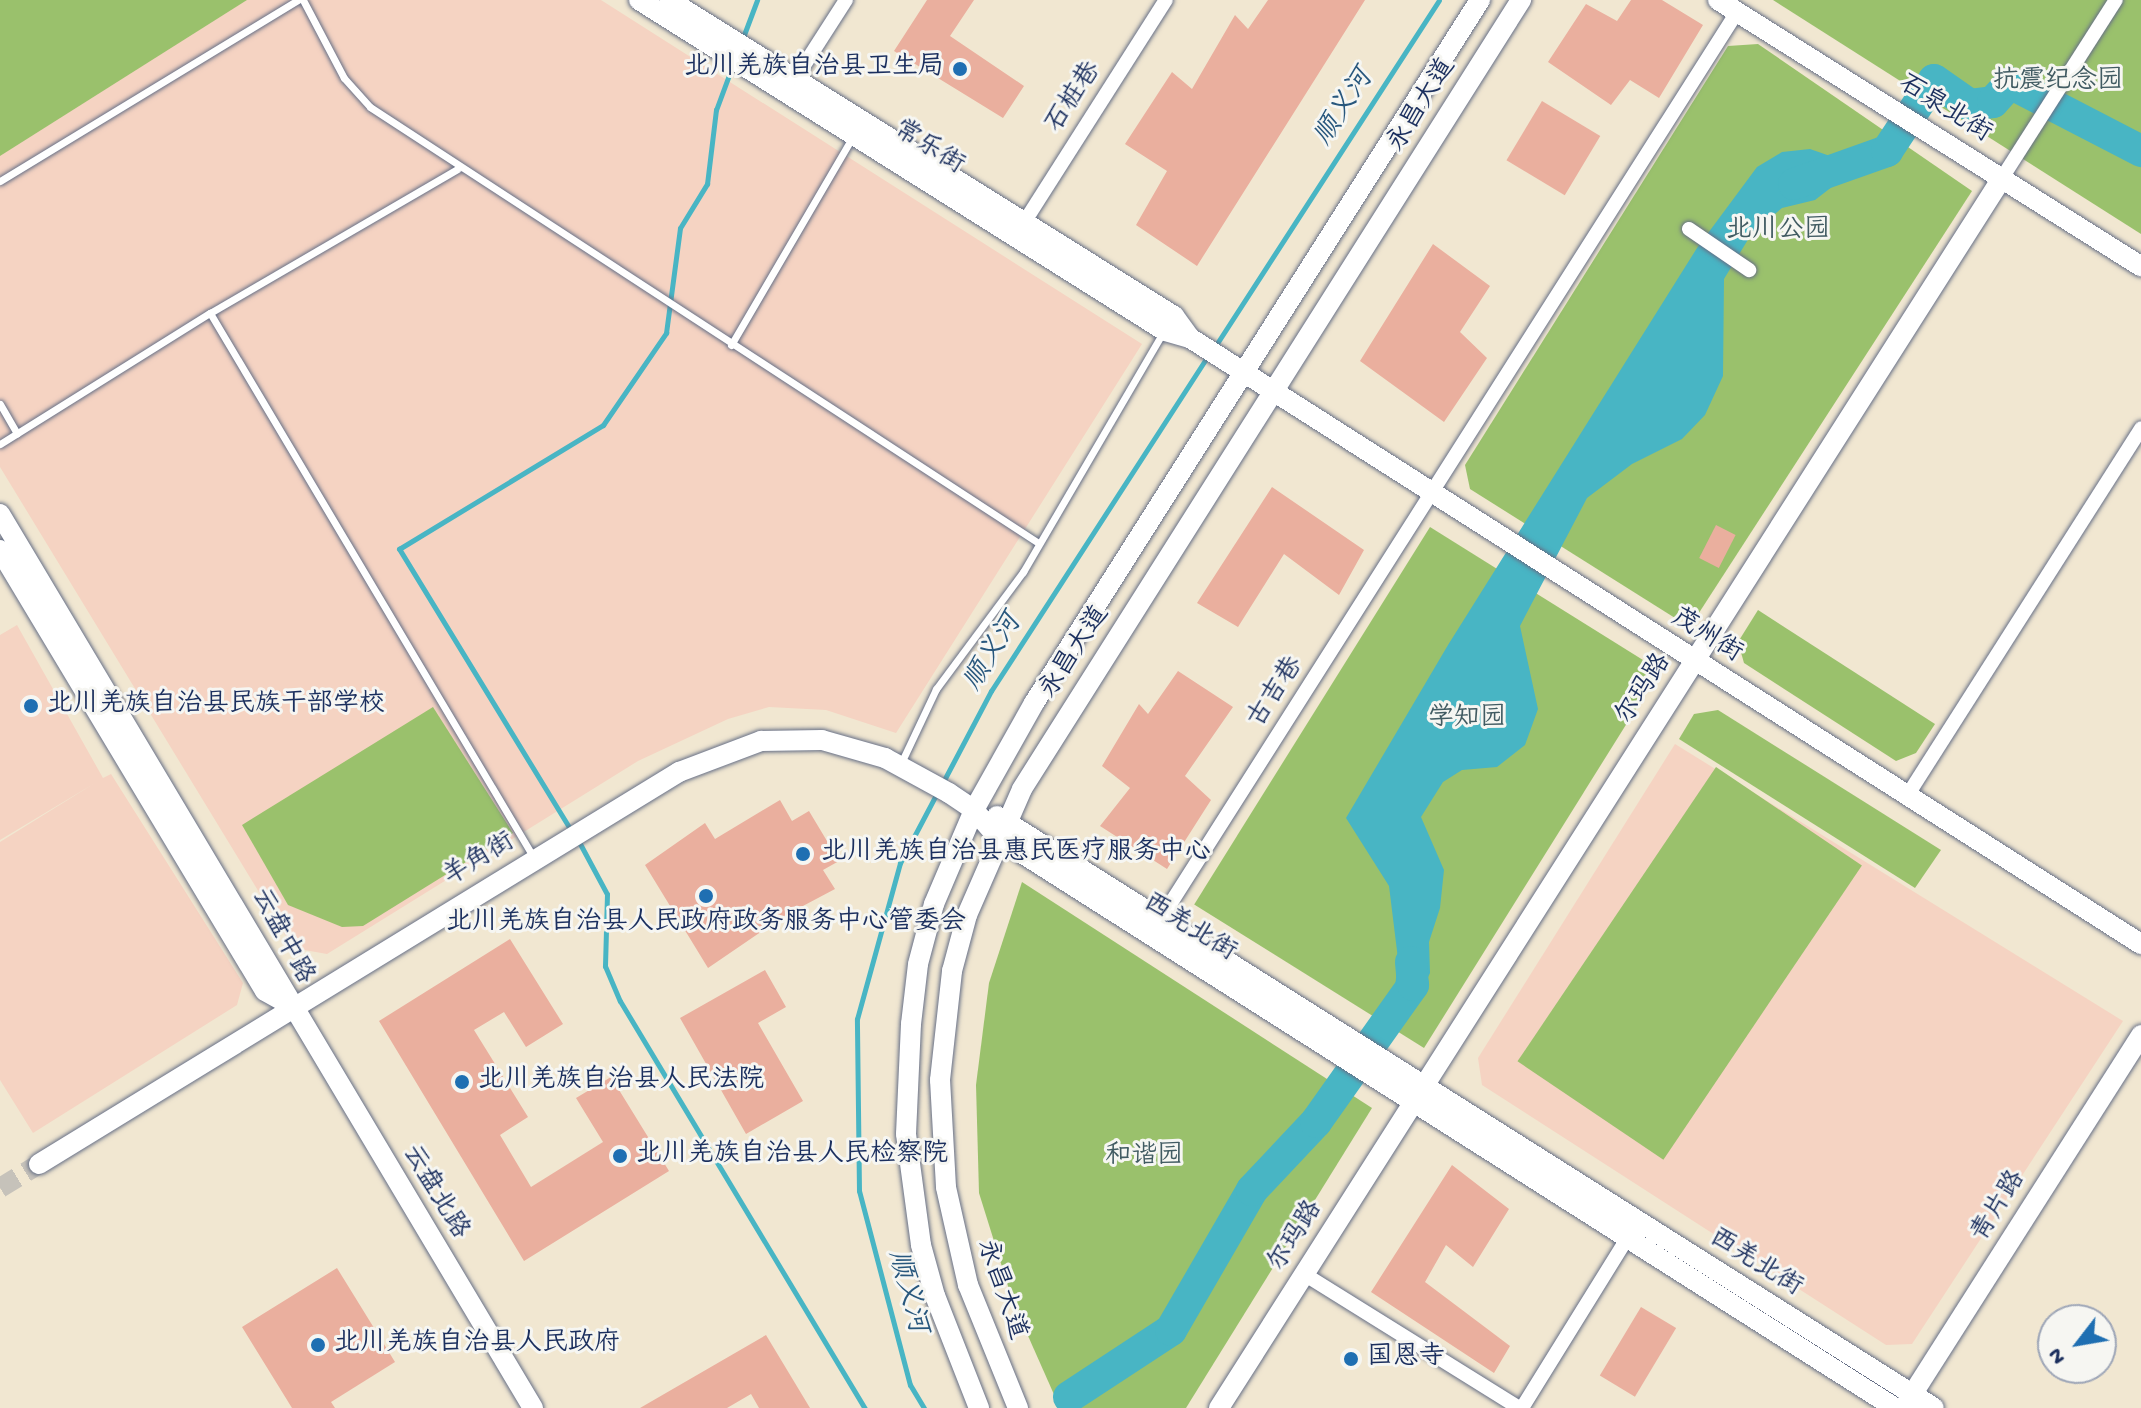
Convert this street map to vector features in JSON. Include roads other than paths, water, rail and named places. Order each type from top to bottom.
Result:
[{"type":"main road","name":"常乐街","points":[[639,0],[749,56],[1025,221],[1174,316],[1190,338]]},
{"type":"main road","name":"常乐街","points":[[669,0],[719,41]]},
{"type":"main road","name":"永昌大道","points":[[979,1408],[954,1349],[921,1245],[909,1163],[905,1079],[918,964],[934,904],[974,810],[1034,703],[1480,0]]},
{"type":"main road","name":"永昌大道","points":[[1018,1408],[968,1285],[946,1187],[940,1080],[952,971],[967,915],[998,838],[1062,724],[1521,0]]},
{"type":"main road","name":"石泉北街","points":[[1718,0],[2141,266]]},
{"type":"main road","name":"常乐街","points":[[792,84],[855,134],[1165,331],[1190,338],[1244,374]]},
{"type":"main road","name":"尔玛路","points":[[1224,1405],[1413,1102],[2002,178]]},
{"type":"main road","name":"茂州街","points":[[1244,374],[2141,944]]},
{"type":"main road","name":"云盘中路","points":[[0,514],[281,980],[290,1005]]},
{"type":"main road","name":"云盘中路","points":[[0,550],[265,991],[290,1005]]},
{"type":"main road","name":"羊角街","points":[[39,1164],[290,1005],[560,842],[703,760],[761,741],[822,740],[906,769],[974,810]]},
{"type":"main road","name":"西羌北街","points":[[974,810],[1008,819],[1355,1040],[1413,1102],[1895,1408]]},
{"type":"main road","name":"西羌北街","points":[[974,810],[998,838],[1343,1057],[1425,1084],[1908,1401],[1934,1408]]},
{"type":"main road","name":"云盘北路","points":[[290,1005],[533,1408]]},
{"type":"main road","name":"青片路","points":[[1908,1401],[2141,1035]]},
{"type":"street","points":[[792,84],[846,0]]},
{"type":"street","name":"石桩巷","points":[[1025,221],[1166,0]]},
{"type":"street","name":"尔玛路","points":[[2002,178],[2116,0]]},
{"type":"street","name":"古吉巷","points":[[1162,917],[1737,12]]},
{"type":"street","points":[[1689,229],[1749,270]]},
{"type":"street","points":[[1907,796],[2141,428]]},
{"type":"street","points":[[1304,1274],[1520,1408],[1628,1237]]},
{"type":"lane","points":[[0,181],[300,0],[344,78],[370,107],[457,169],[1037,542]]},
{"type":"lane","points":[[731,345],[855,134]]},
{"type":"lane","points":[[0,444],[210,313],[457,169]]},
{"type":"lane","points":[[210,313],[534,858]]},
{"type":"lane","points":[[906,769],[936,689],[1023,572],[1037,542],[1165,331]]},
{"type":"lane","points":[[0,404],[17,433]]},
{"type":"water","points":[[1810,149],[1833,157],[1837,183],[1815,200],[1782,208],[1752,233],[1724,279],[1723,376],[1705,415],[1682,439],[1632,464],[1587,498],[1520,626],[1538,709],[1525,745],[1497,767],[1462,770],[1443,782],[1421,817],[1444,870],[1440,908],[1429,942],[1430,973],[1415,1004],[1394,997],[1398,959],[1389,886],[1346,818],[1448,645],[1697,248],[1757,167],[1782,152]]},
{"type":"waterway","points":[[742,40],[757,0]]},
{"type":"waterway","name":"顺义河","points":[[1214,348],[1439,0]]},
{"type":"waterway","points":[[572,832],[399,549],[603,425],[666,333],[680,228],[707,184],[716,110],[733,64]]},
{"type":"waterway","points":[[1794,184],[1887,151],[1934,80],[1970,105],[1993,102],[2010,83],[2141,151]]},
{"type":"waterway","name":"顺义河","points":[[943,782],[991,691],[1208,356]]},
{"type":"waterway","name":"顺义河","points":[[924,1408],[910,1385],[859,1191],[857,1019],[900,863],[938,791]]},
{"type":"waterway","points":[[578,840],[607,894],[605,966],[620,1001],[865,1408]]},
{"type":"waterway","points":[[1069,1397],[1171,1330],[1252,1190],[1316,1122],[1413,985],[1411,962]]},
{"type":"tunnel","points":[[0,1188],[39,1164]]},
{"type":"place","name":"北川羌族自治县卫生局","points":[[960,69]]},
{"type":"place","name":"北川羌族自治县民族干部学校","points":[[31,706]]},
{"type":"place","name":"北川羌族自治县惠民医疗服务中心","points":[[803,854]]},
{"type":"place","name":"北川羌族自治县人民政府政务服务中心管委会","points":[[706,896]]},
{"type":"place","name":"北川羌族自治县人民法院","points":[[462,1082]]},
{"type":"place","name":"北川羌族自治县人民检察院","points":[[620,1156]]},
{"type":"place","name":"北川羌族自治县人民政府","points":[[318,1345]]},
{"type":"place","name":"国恩寺","points":[[1351,1359]]},
{"type":"park label","name":"抗震纪念园","points":[[2058,83]]},
{"type":"park label","name":"北川公园","points":[[1778,232]]},
{"type":"park label","name":"学知园","points":[[1467,720]]},
{"type":"park label","name":"和谐园","points":[[1144,1158]]}]
